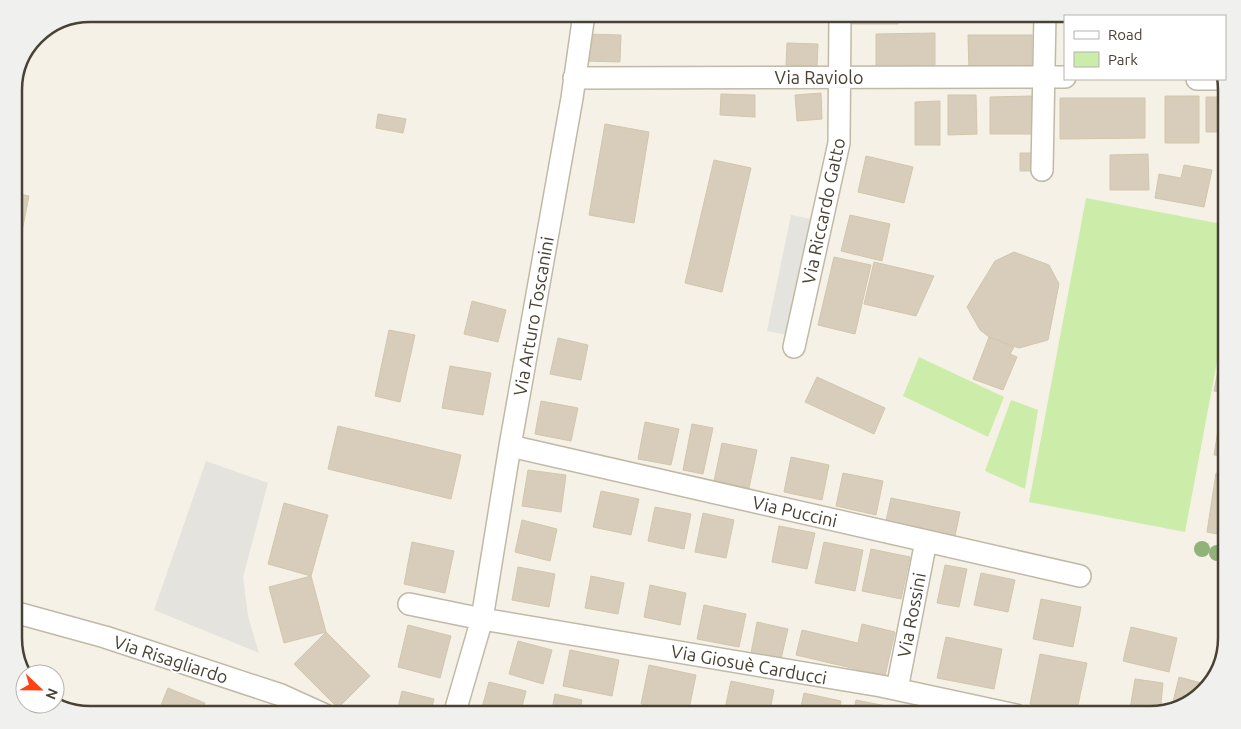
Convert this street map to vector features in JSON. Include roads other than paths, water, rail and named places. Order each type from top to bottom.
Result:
[{"type":"street","name":"Via Arturo Toscanini","points":[[457,706],[482,619],[583,22]]},
{"type":"street","name":"Via Riccardo Gatto","points":[[794,347],[839,144],[840,22]]},
{"type":"street","points":[[1042,170],[1055,77],[1046,22]]},
{"type":"street","name":"Via Raviolo","points":[[574,78],[1055,77]]},
{"type":"street","name":"Via Puccini","points":[[510,446],[1080,576]]},
{"type":"street","name":"Via Rossini","points":[[897,689],[926,541]]},
{"type":"street","points":[[409,604],[482,619]]},
{"type":"street","name":"Via Risagliardo","points":[[23,614],[105,637],[281,695],[305,706]]},
{"type":"street","name":"Via Giosuè Carducci","points":[[482,619],[897,689],[975,706]]}]
